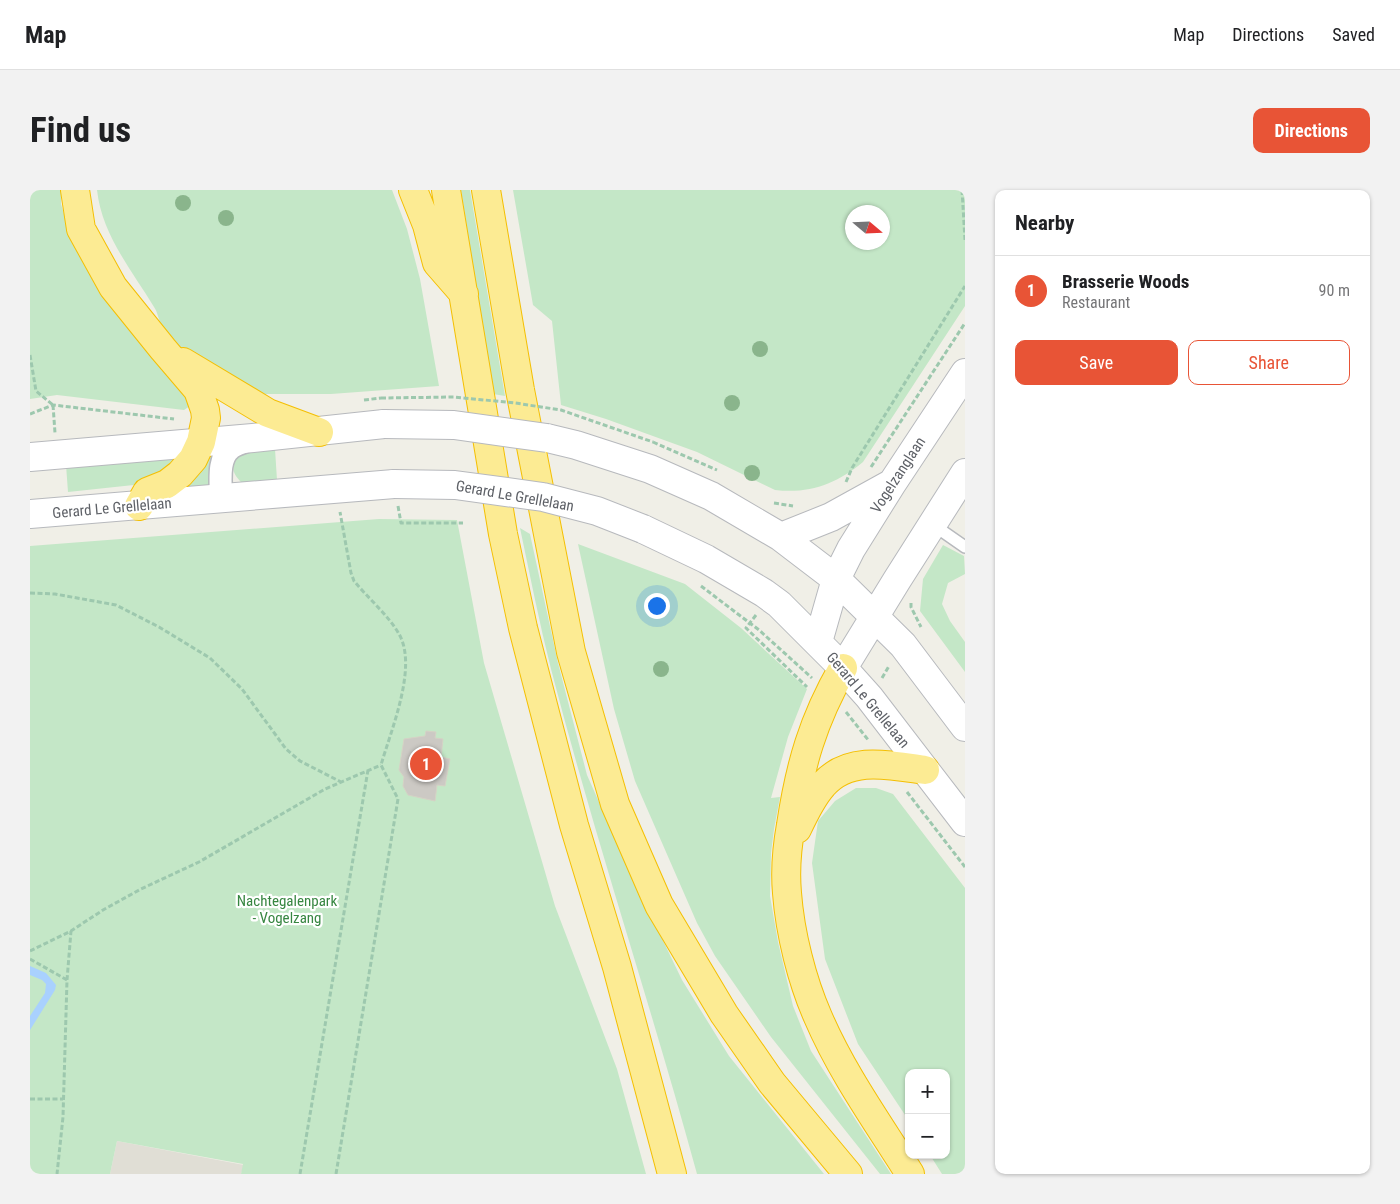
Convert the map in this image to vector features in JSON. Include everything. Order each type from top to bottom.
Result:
[{"type":"highway","points":[[75,190],[81,230],[113,286],[198,390],[206,418],[201,442],[193,459],[180,474],[167,484],[146,492],[138,506]]},
{"type":"highway","points":[[413,190],[427,225],[437,264],[464,294]]},
{"type":"highway","points":[[446,190],[504,534],[523,628],[574,824],[617,967],[672,1174]]},
{"type":"highway","points":[[486,190],[520,390],[571,652],[614,804],[659,905],[724,1014],[772,1083],[848,1174]]},
{"type":"highway","points":[[163,349],[268,413],[319,432]]},
{"type":"highway","points":[[843,668],[824,704],[809,740],[788,845],[786,892],[794,939],[817,1016],[850,1080],[910,1174]]},
{"type":"highway","points":[[788,845],[823,785],[840,772],[854,765],[871,764],[886,764],[925,770]]},
{"type":"street","name":"Vogelzanglaan","points":[[818,642],[836,579],[851,549],[965,373]]},
{"type":"street","points":[[30,458],[319,432],[384,424],[454,425],[514,432],[576,445],[650,469],[711,496],[781,537],[836,579],[903,645],[965,727]]},
{"type":"street","points":[[221,499],[221,466],[224,457],[231,448],[253,438]]},
{"type":"street","points":[[843,668],[932,524],[964,479]]},
{"type":"street","name":"Gerard Le Grellelaan","points":[[30,513],[221,499],[400,499],[455,485],[543,497],[597,511],[643,529],[706,559],[771,598],[818,642],[869,697],[965,822]]},
{"type":"street","points":[[781,537],[831,517],[891,485]]},
{"type":"lane","points":[[932,524],[965,546]]},
{"type":"path","points":[[962,190],[965,240]]},
{"type":"path","points":[[852,483],[844,487],[852,468],[965,286]]},
{"type":"path","points":[[869,469],[965,323]]},
{"type":"path","points":[[30,354],[36,391],[53,405],[30,414]]},
{"type":"path","points":[[653,442],[724,474]]},
{"type":"path","points":[[400,499],[401,524],[463,523]]},
{"type":"path","points":[[771,502],[778,505],[793,506],[800,504]]},
{"type":"path","points":[[336,1174],[398,799],[381,765],[405,676],[406,660],[404,645],[398,632],[354,581],[340,512]]},
{"type":"path","points":[[694,581],[759,630]]},
{"type":"path","points":[[30,593],[55,594],[116,605],[159,627],[210,658],[242,689],[286,749],[300,761],[341,782]]},
{"type":"path","points":[[771,598],[746,628],[824,704]]},
{"type":"path","points":[[853,720],[903,645]]},
{"type":"path","points":[[30,951],[71,931],[103,910],[141,889],[199,862],[324,789],[381,765]]},
{"type":"path","points":[[300,1174],[368,770]]},
{"type":"path","points":[[56,1174],[63,1117],[67,980],[71,931]]},
{"type":"path","points":[[30,959],[67,980]]},
{"type":"path","points":[[30,1099],[63,1099]]},
{"type":"shaded area","points":[[117,1141],[244,1165],[241,1174],[110,1174]]},
{"type":"green space","points":[[30,190],[61,190],[61,204],[71,237],[87,269],[182,388],[190,406],[184,410],[57,395],[30,399]]},
{"type":"green space","points":[[97,190],[392,190],[407,229],[420,279],[439,386],[331,394],[262,394],[183,350],[171,340],[162,328],[155,309],[111,237],[100,206]]},
{"type":"green space","points":[[461,190],[470,190],[505,396],[493,394]]},
{"type":"green space","points":[[513,190],[965,190],[965,306],[863,462],[833,482],[822,486],[800,490],[775,490],[697,452],[561,405],[552,321],[533,305]]},
{"type":"green space","points":[[275,449],[277,480],[243,484],[233,468],[243,451]]},
{"type":"green space","points":[[218,451],[209,489],[183,490],[207,452]]},
{"type":"green space","points":[[168,456],[174,461],[174,465],[143,484],[68,492],[66,465]]},
{"type":"green space","name":"Nachtegalenpark - Vogelzang","points":[[379,519],[457,520],[484,663],[555,906],[617,1069],[646,1174],[241,1174],[243,1164],[117,1141],[110,1174],[30,1174],[30,546]]},
{"type":"green space","points":[[520,528],[530,534],[558,663],[587,775],[631,874],[682,980],[729,1056],[824,1174],[697,1174],[568,733],[547,651]]},
{"type":"green space","points":[[578,544],[685,584],[741,628],[807,689],[788,737],[771,798],[780,797],[771,853],[770,896],[778,942],[793,1006],[811,1051],[891,1174],[880,1174],[771,1037],[715,956],[697,923],[635,781],[614,709]]},
{"type":"green space","points":[[943,545],[964,556],[965,574],[948,583],[942,604],[950,621],[965,642],[965,672],[920,611],[923,579]]},
{"type":"green space","points":[[856,788],[876,788],[893,794],[965,888],[965,1174],[942,1174],[933,1159],[950,1159],[950,1069],[905,1069],[905,1115],[858,1044],[825,959],[812,863],[818,821],[835,801]]},
{"type":"water","points":[[30,966],[46,973],[56,985],[55,990],[30,1030],[30,1016],[45,993],[46,984],[42,980],[30,975]]},
{"type":"building","points":[[426,731],[436,732],[435,738],[443,739],[441,757],[450,759],[445,786],[437,785],[435,801],[408,795],[403,786],[404,777],[399,770],[404,739],[425,736]]},
{"type":"place","name":"Brasserie Woods","points":[[426,764]]}]
